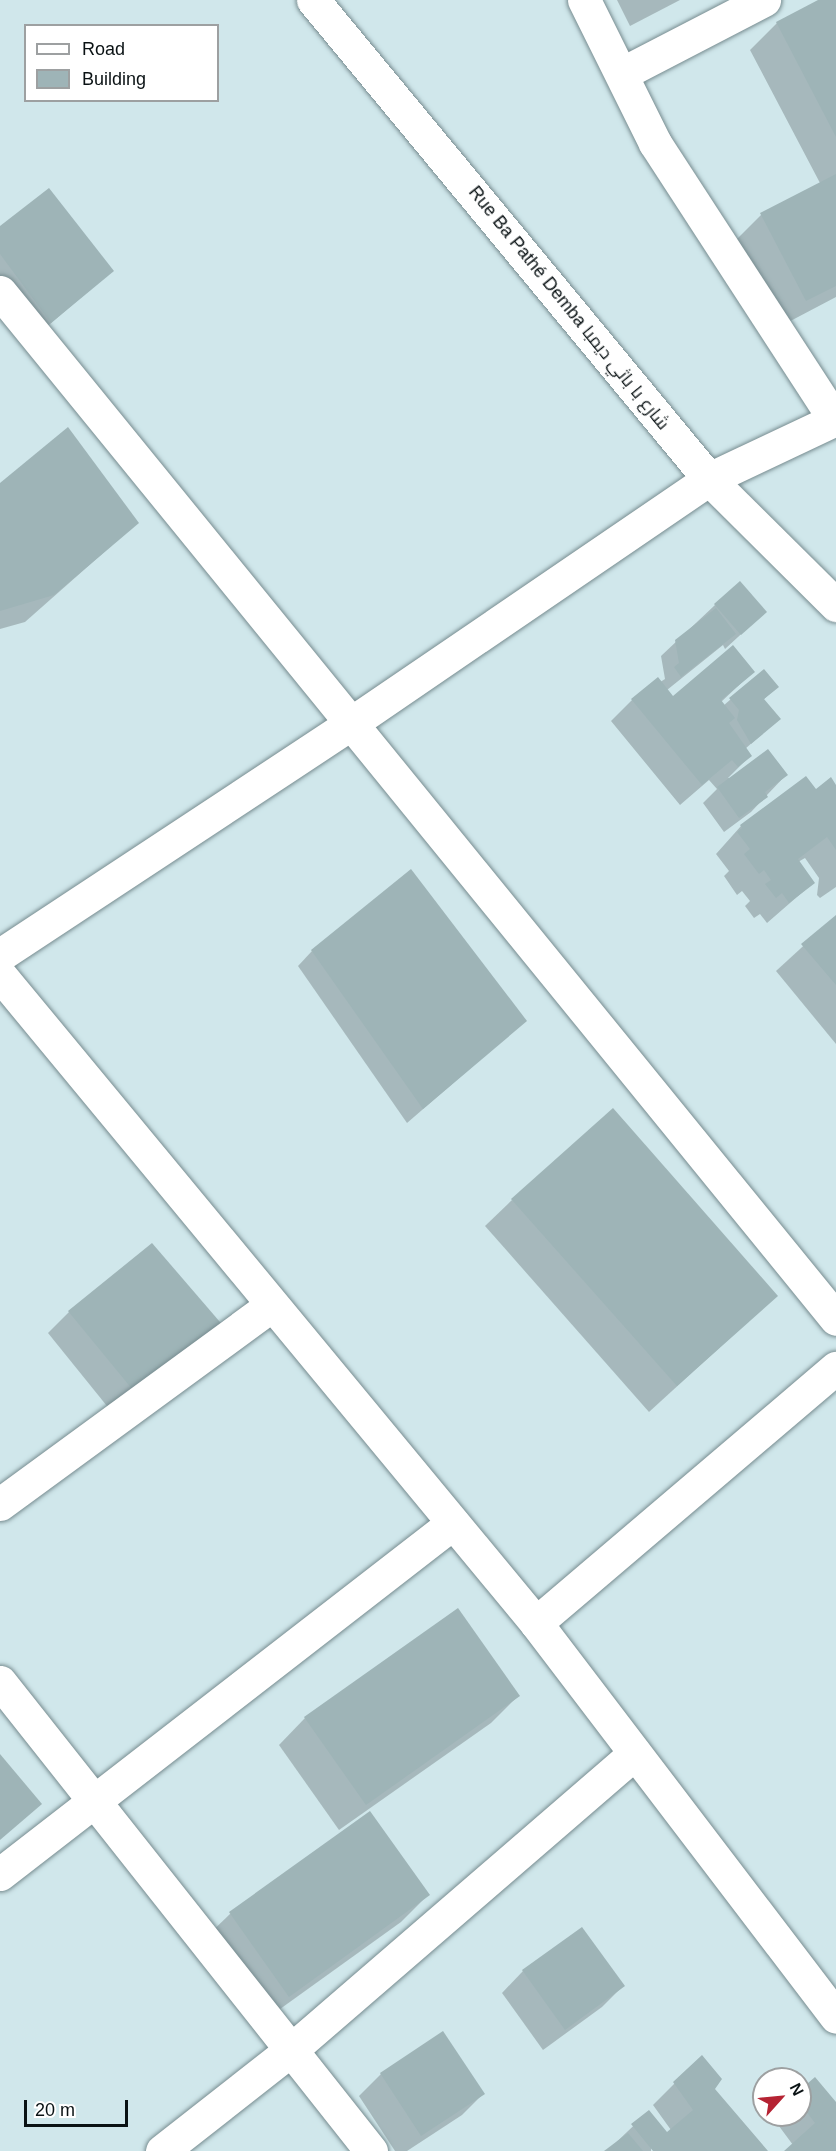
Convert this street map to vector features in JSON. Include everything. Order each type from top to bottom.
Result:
[{"type":"street","name":"Rue Ba Pathé Demba شارع با باثي ديمبا","points":[[314,0],[709,479],[836,605]]},
{"type":"street","points":[[0,955],[350,724],[709,479],[836,419],[656,143],[623,73],[584,0]]},
{"type":"street","points":[[623,73],[764,0]]},
{"type":"street","points":[[0,292],[836,1319]]},
{"type":"street","points":[[0,975],[271,1306],[536,1623],[836,2017]]},
{"type":"street","points":[[0,1504],[271,1306]]},
{"type":"street","points":[[536,1623],[836,1368]]},
{"type":"street","points":[[0,1874],[94,1798],[453,1523]]},
{"type":"street","points":[[0,1682],[371,2151]]},
{"type":"street","points":[[162,2151],[291,2050],[635,1754]]},
{"type":"building","points":[[818,0],[836,0],[836,137],[776,22]]},
{"type":"building","points":[[836,174],[836,286],[806,301],[760,213]]},
{"type":"building","points":[[49,188],[114,271],[51,323],[0,254],[0,226]]},
{"type":"building","points":[[68,427],[139,523],[54,595],[0,611],[0,483]]},
{"type":"building","points":[[740,581],[767,612],[741,635],[714,604]]},
{"type":"building","points":[[716,608],[736,634],[681,677],[674,667],[679,663],[675,640]]},
{"type":"building","points":[[733,645],[755,672],[721,700],[735,718],[729,723],[752,756],[738,767],[732,760],[702,785],[631,699],[658,677],[673,696]]},
{"type":"building","points":[[764,669],[779,687],[764,699],[781,719],[751,744],[737,720],[739,710],[729,698]]},
{"type":"building","points":[[768,749],[788,775],[765,792],[768,797],[739,818],[717,787]]},
{"type":"building","points":[[806,776],[816,789],[831,777],[836,785],[836,850],[827,837],[798,859],[815,883],[789,903],[782,893],[776,898],[765,884],[771,880],[764,870],[759,874],[744,854],[750,849],[737,832],[742,828],[740,825]]},
{"type":"building","points":[[411,869],[527,1021],[423,1109],[311,950]]},
{"type":"building","points":[[836,915],[836,985],[801,944]]},
{"type":"building","points":[[613,1108],[778,1296],[677,1386],[511,1199]]},
{"type":"building","points":[[152,1243],[226,1329],[137,1395],[68,1311]]},
{"type":"building","points":[[458,1608],[520,1696],[366,1805],[304,1717]]},
{"type":"building","points":[[0,1754],[42,1804],[0,1840]]},
{"type":"building","points":[[370,1811],[430,1895],[289,1997],[229,1912]]},
{"type":"building","points":[[582,1927],[625,1986],[565,2030],[522,1970]]},
{"type":"building","points":[[443,2031],[485,2094],[421,2136],[380,2073]]},
{"type":"building","points":[[702,2055],[722,2079],[715,2089],[768,2151],[653,2151],[631,2124],[649,2110],[667,2132],[693,2110],[673,2082]]},
{"type":"building","points":[[815,2077],[836,2102],[836,2151],[784,2151],[815,2123],[812,2119],[812,2080]]},
{"type":"building","points":[[628,2133],[643,2151],[604,2151]]}]
